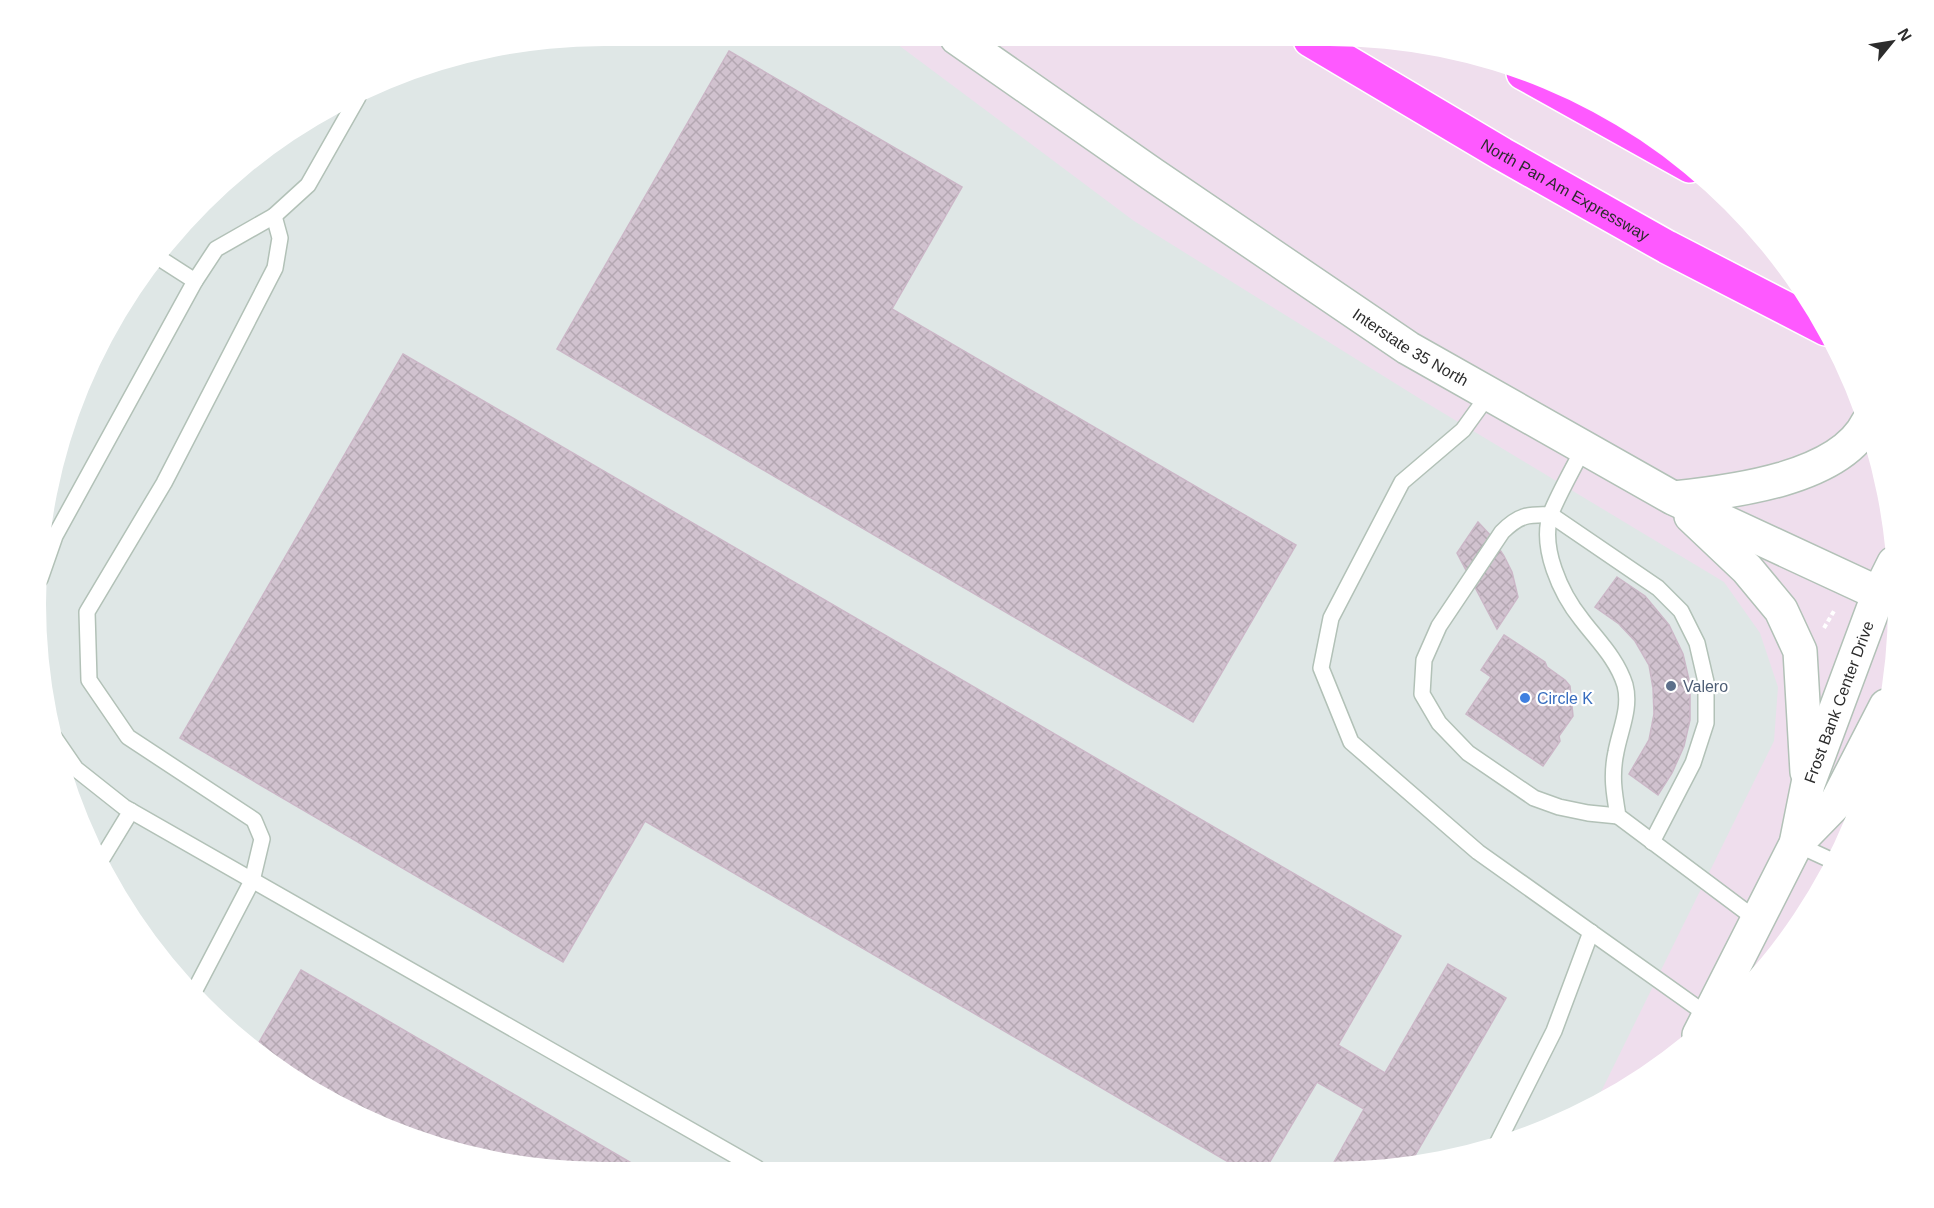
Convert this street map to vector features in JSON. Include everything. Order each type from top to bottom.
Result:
[{"type":"highway","name":"North Pan Am Expressway","points":[[1320,46],[1502,154],[1657,241],[1811,321]]},
{"type":"main road","name":"Interstate 35 North","points":[[968,46],[1408,348],[1672,498],[1887,597]]},
{"type":"main road","points":[[1672,498],[1721,493],[1756,486],[1796,474],[1813,468],[1844,450],[1860,433]]},
{"type":"main road","points":[[1672,498],[1747,570],[1781,610],[1800,651],[1808,784]]},
{"type":"main road","name":"Frost Bank Center Drive","points":[[1712,1010],[1796,844],[1808,784],[1887,597]]},
{"type":"main road","name":"Frost Bank Center Drive","points":[[1796,844],[1836,804],[1873,732]]},
{"type":"main road","points":[[1836,804],[1858,783]]},
{"type":"lane","points":[[49,552],[55,536],[195,281],[216,249],[274,216],[308,184],[353,106]]},
{"type":"lane","points":[[198,985],[252,881],[262,839],[254,820],[128,737],[89,680],[87,612],[164,483],[275,268],[280,238],[274,216]]},
{"type":"lane","points":[[165,262],[195,281]]},
{"type":"lane","points":[[1489,394],[1463,430],[1402,482],[1331,618],[1321,668],[1351,742],[1478,852],[1591,932],[1700,1021]]},
{"type":"lane","points":[[1584,447],[1551,515],[1547,539],[1554,568],[1562,587],[1581,619],[1619,668],[1625,687],[1626,707],[1612,782],[1618,816]]},
{"type":"lane","points":[[1652,842],[1693,764],[1706,723],[1706,682],[1697,643],[1681,611],[1658,588],[1551,515],[1530,514],[1514,520],[1503,532],[1439,626],[1424,660],[1422,694],[1439,723],[1468,753],[1533,798],[1559,807],[1618,816],[1652,842],[1757,920]]},
{"type":"lane","points":[[68,757],[76,769],[131,811],[746,1162]]},
{"type":"lane","points":[[105,853],[131,811]]},
{"type":"lane","points":[[1796,844],[1826,858]]},
{"type":"lane","points":[[1502,1134],[1554,1031],[1591,932]]},
{"type":"shaded area","points":[[604,46],[900,46],[1134,221],[1430,405],[1724,582],[1760,633],[1778,687],[1774,741],[1601,1091],[1577,1104],[1509,1132],[1439,1151],[1403,1157],[1330,1162],[604,1162],[531,1157],[460,1143],[425,1132],[357,1104],[325,1087],[294,1068],[236,1023],[185,972],[162,943],[140,914],[104,851],[76,783],[65,748],[51,677],[48,640],[46,604],[51,531],[65,460],[76,425],[104,357],[140,294],[185,236],[236,185],[294,140],[325,121],[357,104],[425,76],[460,65],[531,51]]},
{"type":"building","points":[[729,51],[962,187],[892,309],[1296,545],[1193,722],[557,349]]},
{"type":"building","points":[[403,354],[1401,936],[1338,1045],[1385,1073],[1448,964],[1506,998],[1415,1155],[1334,1162],[1364,1109],[1317,1082],[1270,1162],[1228,1162],[645,821],[563,962],[180,738]]},
{"type":"building","points":[[1478,522],[1491,536],[1504,556],[1512,572],[1518,597],[1497,629],[1457,553]]},
{"type":"building","name":"Valero","points":[[1617,577],[1645,596],[1669,625],[1683,654],[1690,684],[1690,720],[1684,746],[1672,773],[1658,795],[1629,774],[1649,740],[1654,714],[1649,665],[1635,641],[1619,624],[1595,607]]},
{"type":"building","name":"Circle K","points":[[1504,635],[1545,662],[1547,667],[1570,686],[1573,716],[1543,766],[1466,714],[1491,677],[1481,670]]},
{"type":"building","points":[[301,970],[630,1162],[531,1157],[460,1143],[425,1132],[357,1104],[325,1087],[294,1068],[259,1042]]},
{"type":"place","name":"Valero","points":[[1671,686]]},
{"type":"place","name":"Circle K","points":[[1525,698]]}]
